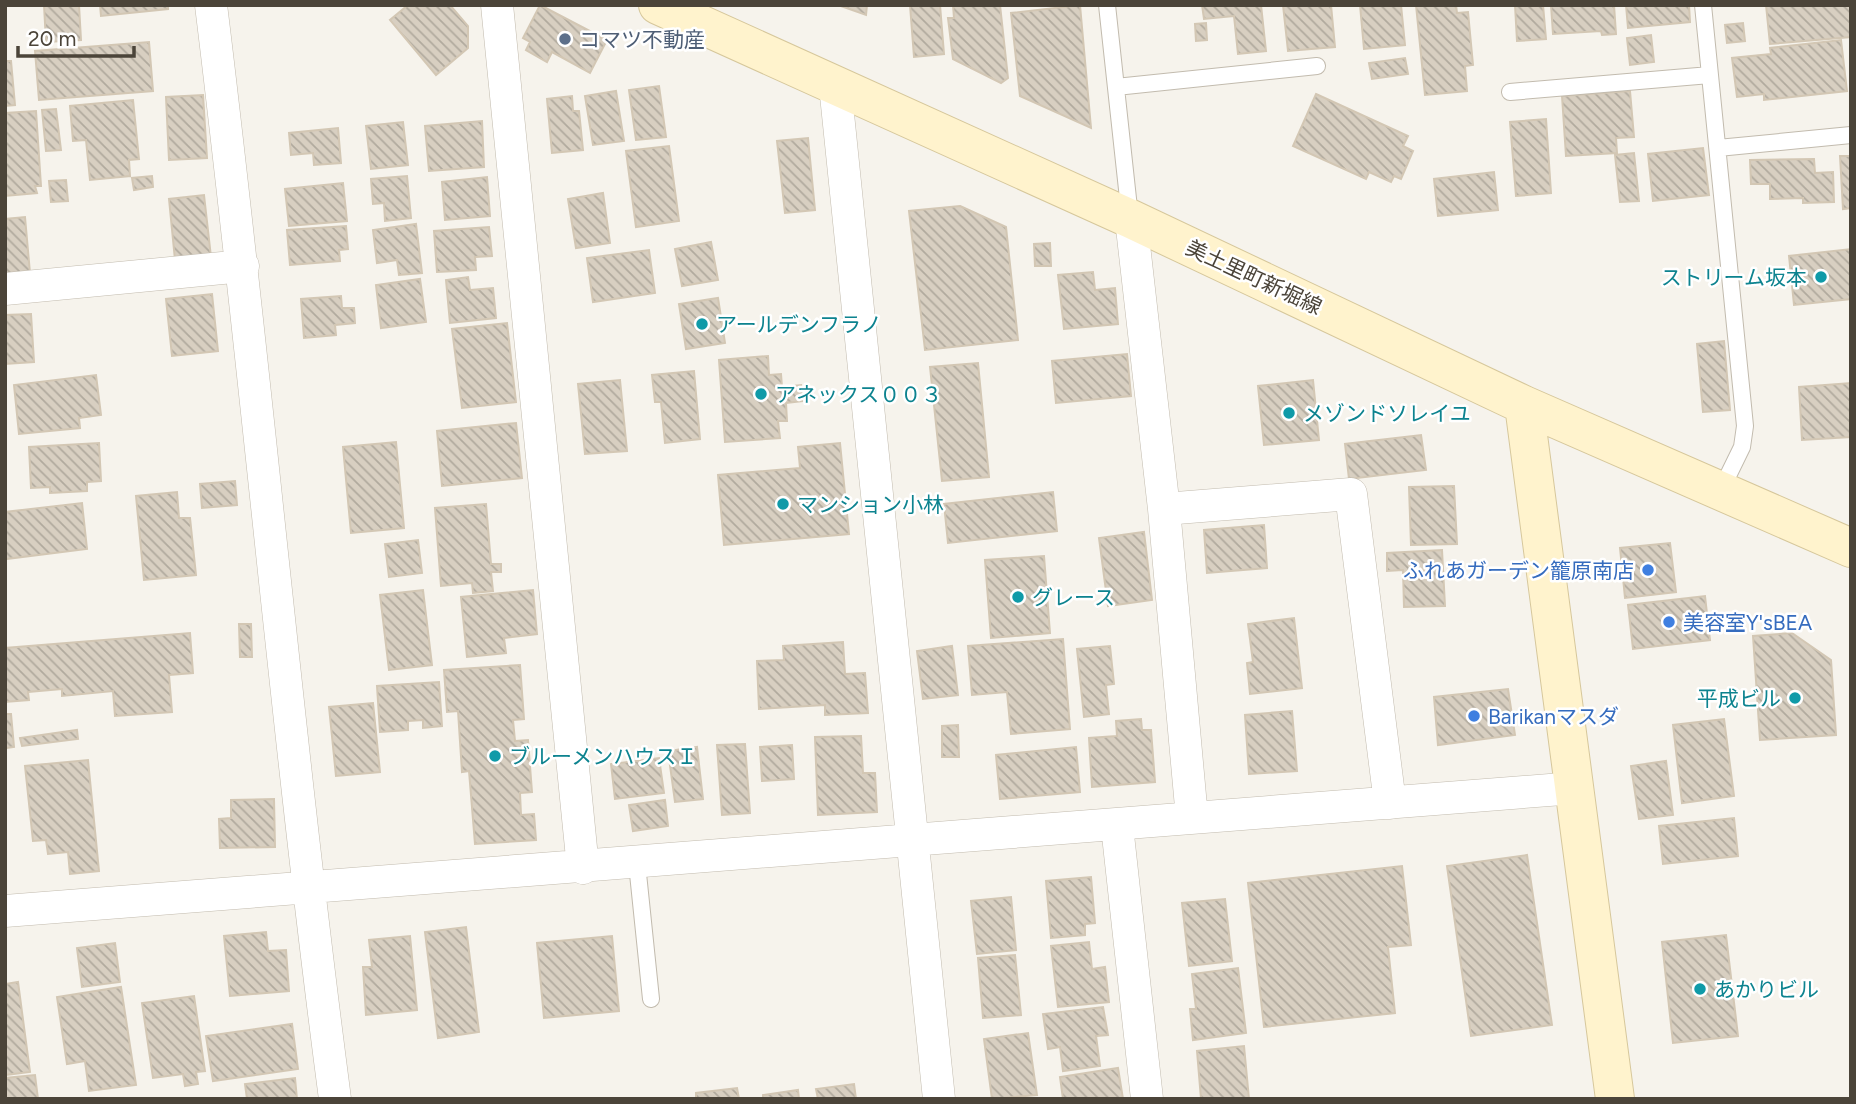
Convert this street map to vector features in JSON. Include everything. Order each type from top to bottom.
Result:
[{"type":"main road","name":"美土里町新堀線","points":[[658,5],[1131,219],[1524,405],[1851,548]]},
{"type":"main road","points":[[1524,405],[1615,1099]]},
{"type":"street","points":[[211,5],[243,266],[308,889],[335,1099]]},
{"type":"street","points":[[497,5],[583,868]]},
{"type":"street","points":[[835,85],[939,1099]]},
{"type":"street","points":[[1131,219],[1164,509],[1192,818]]},
{"type":"street","points":[[5,289],[243,266]]},
{"type":"street","points":[[1164,509],[1351,494],[1390,803]]},
{"type":"street","points":[[5,911],[637,864],[1575,789]]},
{"type":"street","points":[[1116,826],[1147,1099]]},
{"type":"lane","points":[[1107,5],[1131,219]]},
{"type":"lane","points":[[1703,5],[1745,426],[1742,447],[1721,490]]},
{"type":"lane","points":[[1116,88],[1317,66]]},
{"type":"lane","points":[[1510,92],[1710,75]]},
{"type":"lane","points":[[1718,148],[1851,135]]},
{"type":"lane","points":[[637,864],[651,999]]},
{"type":"building","points":[[44,5],[79,5],[81,40],[46,42]]},
{"type":"building","points":[[100,5],[168,5],[168,9],[101,16]]},
{"type":"building","points":[[408,5],[450,5],[468,26],[468,48],[436,75],[390,20]]},
{"type":"building","name":"コマツ不動産","points":[[540,5],[607,40],[590,73],[552,52],[547,62],[526,50],[530,42],[523,38]]},
{"type":"building","points":[[838,5],[867,5],[866,15]]},
{"type":"building","points":[[910,5],[940,5],[944,54],[914,57]]},
{"type":"building","points":[[953,5],[1000,5],[1008,78],[1001,83],[953,59],[948,18],[954,18]]},
{"type":"building","points":[[1080,5],[1091,128],[1020,96],[1011,13]]},
{"type":"building","points":[[1202,5],[1261,5],[1266,51],[1238,54],[1234,16],[1204,19]]},
{"type":"building","points":[[1283,5],[1331,5],[1335,47],[1288,51]]},
{"type":"building","points":[[1360,5],[1401,5],[1405,45],[1364,49]]},
{"type":"building","points":[[1416,5],[1456,5],[1457,13],[1468,12],[1473,65],[1465,66],[1467,91],[1425,95]]},
{"type":"building","points":[[1515,5],[1543,5],[1546,39],[1517,41]]},
{"type":"building","points":[[1551,5],[1614,5],[1616,34],[1602,35],[1601,31],[1553,34]]},
{"type":"building","points":[[1626,5],[1689,5],[1690,22],[1628,28]]},
{"type":"building","points":[[1766,5],[1851,5],[1851,37],[1770,44]]},
{"type":"building","points":[[1206,23],[1207,40],[1196,41],[1195,24]]},
{"type":"building","points":[[1743,23],[1745,41],[1727,43],[1725,25]]},
{"type":"building","points":[[1651,35],[1654,62],[1630,65],[1627,38]]},
{"type":"building","points":[[1841,40],[1847,91],[1764,100],[1764,94],[1737,97],[1732,58],[1771,54],[1770,48]]},
{"type":"building","points":[[149,42],[153,91],[39,100],[35,51]]},
{"type":"building","points":[[1405,58],[1408,74],[1372,79],[1369,63]]},
{"type":"building","points":[[5,61],[11,61],[15,105],[5,106]]},
{"type":"building","points":[[659,86],[666,137],[636,140],[629,90]]},
{"type":"building","points":[[616,91],[624,141],[593,145],[585,96]]},
{"type":"building","points":[[1630,91],[1634,137],[1616,138],[1617,153],[1566,156],[1562,96]]},
{"type":"building","points":[[1316,94],[1408,136],[1403,146],[1413,151],[1401,179],[1394,176],[1391,182],[1369,172],[1366,179],[1293,146]]},
{"type":"building","points":[[203,95],[207,158],[169,160],[166,97]]},
{"type":"building","points":[[572,96],[573,111],[579,111],[583,150],[552,153],[547,99]]},
{"type":"building","points":[[133,100],[139,159],[129,160],[130,176],[90,180],[86,140],[73,141],[70,106]]},
{"type":"building","points":[[56,109],[61,150],[46,151],[42,110]]},
{"type":"building","points":[[36,111],[41,186],[35,186],[37,193],[5,196],[5,113]]},
{"type":"building","points":[[1546,119],[1551,193],[1516,196],[1510,122]]},
{"type":"building","points":[[482,121],[484,167],[429,171],[425,126]]},
{"type":"building","points":[[403,122],[408,165],[371,169],[366,126]]},
{"type":"building","points":[[338,128],[341,163],[314,165],[313,153],[291,155],[289,133]]},
{"type":"building","points":[[808,138],[815,210],[785,213],[777,141]]},
{"type":"building","points":[[669,146],[679,221],[636,227],[626,151]]},
{"type":"building","points":[[1703,148],[1709,195],[1653,201],[1648,154]]},
{"type":"building","points":[[1634,153],[1639,201],[1620,202],[1615,155]]},
{"type":"building","points":[[1840,156],[1851,156],[1851,208],[1843,209]]},
{"type":"building","points":[[1814,159],[1815,173],[1833,172],[1834,202],[1803,203],[1803,198],[1770,199],[1770,184],[1751,184],[1750,160]]},
{"type":"building","points":[[1494,172],[1498,210],[1438,216],[1434,179]]},
{"type":"building","points":[[152,176],[153,187],[134,190],[132,178]]},
{"type":"building","points":[[407,176],[411,218],[385,221],[384,203],[373,204],[371,179]]},
{"type":"building","points":[[487,177],[490,216],[445,220],[442,182]]},
{"type":"building","points":[[66,180],[68,201],[51,202],[49,181]]},
{"type":"building","points":[[343,183],[347,221],[289,226],[285,189]]},
{"type":"building","points":[[603,193],[610,243],[576,248],[568,199]]},
{"type":"building","points":[[204,195],[211,257],[175,260],[169,199]]},
{"type":"building","points":[[960,206],[1006,227],[1018,340],[925,350],[909,211]]},
{"type":"building","points":[[25,217],[30,273],[5,275],[5,219]]},
{"type":"building","points":[[416,224],[422,273],[399,275],[397,260],[377,263],[373,230]]},
{"type":"building","points":[[346,226],[348,249],[339,250],[340,261],[290,265],[287,230]]},
{"type":"building","points":[[489,227],[492,256],[475,257],[476,270],[437,272],[434,231]]},
{"type":"building","points":[[711,242],[718,280],[682,286],[675,249]]},
{"type":"building","points":[[1050,243],[1051,266],[1035,266],[1034,244]]},
{"type":"building","name":"ストリーム坂本","points":[[1851,249],[1851,299],[1794,305],[1789,256]]},
{"type":"building","points":[[649,250],[655,293],[593,302],[587,258]]},
{"type":"building","points":[[1093,272],[1095,290],[1115,288],[1118,324],[1064,329],[1058,275]]},
{"type":"building","points":[[468,277],[470,290],[493,288],[496,318],[450,323],[446,280]]},
{"type":"building","points":[[420,279],[426,322],[381,328],[376,285]]},
{"type":"building","points":[[212,294],[218,351],[172,356],[166,299]]},
{"type":"building","points":[[341,296],[342,308],[354,308],[355,323],[335,325],[336,335],[304,338],[301,299]]},
{"type":"building","name":"アールデンフラノ","points":[[718,298],[725,343],[686,349],[679,304]]},
{"type":"building","points":[[31,314],[34,362],[5,364],[5,315]]},
{"type":"building","points":[[507,323],[516,402],[462,408],[452,329]]},
{"type":"building","points":[[1724,341],[1730,410],[1703,412],[1697,344]]},
{"type":"building","points":[[1127,354],[1131,396],[1056,403],[1052,361]]},
{"type":"building","name":"アネックス００３","points":[[768,356],[769,375],[781,374],[782,387],[801,385],[802,401],[786,403],[787,421],[778,421],[780,438],[725,442],[719,360]]},
{"type":"building","points":[[978,363],[989,477],[942,481],[930,367]]},
{"type":"building","points":[[694,371],[700,439],[665,443],[661,402],[655,402],[652,375]]},
{"type":"building","points":[[96,375],[101,415],[79,418],[80,428],[19,434],[14,385]]},
{"type":"building","points":[[620,380],[627,451],[585,454],[578,384]]},
{"type":"building","name":"メゾンドソレイユ","points":[[1313,380],[1319,440],[1264,445],[1258,386]]},
{"type":"building","points":[[1851,383],[1851,437],[1802,440],[1799,387]]},
{"type":"building","points":[[516,423],[522,478],[442,486],[437,431]]},
{"type":"building","points":[[1421,435],[1426,470],[1349,479],[1345,444]]},
{"type":"building","points":[[396,442],[404,528],[351,533],[343,447]]},
{"type":"building","points":[[99,443],[101,481],[87,482],[87,491],[50,493],[50,487],[31,488],[29,447]]},
{"type":"building","name":"マンション小林","points":[[840,443],[849,534],[724,545],[718,475],[800,468],[798,447]]},
{"type":"building","points":[[235,481],[237,505],[202,508],[200,484]]},
{"type":"building","points":[[1454,486],[1457,544],[1411,545],[1409,487]]},
{"type":"building","points":[[177,492],[179,518],[190,518],[196,575],[144,580],[136,496]]},
{"type":"building","points":[[1053,492],[1057,531],[948,543],[944,504]]},
{"type":"building","points":[[82,503],[87,549],[6,559],[5,512]]},
{"type":"building","points":[[486,504],[491,564],[501,564],[501,572],[491,572],[493,591],[473,593],[472,583],[441,586],[435,508]]},
{"type":"building","points":[[1264,525],[1267,568],[1207,573],[1204,530]]},
{"type":"building","points":[[1144,532],[1152,600],[1108,606],[1099,538]]},
{"type":"building","points":[[418,540],[422,573],[389,577],[385,544]]},
{"type":"building","name":"ふれあガーデン籠原南店","points":[[1670,543],[1676,592],[1625,598],[1620,548]]},
{"type":"building","points":[[1442,550],[1445,606],[1404,607],[1403,570],[1387,571],[1387,553]]},
{"type":"building","name":"グレース","points":[[1044,556],[1050,633],[991,638],[985,560]]},
{"type":"building","points":[[423,590],[432,665],[389,670],[380,595]]},
{"type":"building","points":[[533,590],[537,634],[504,638],[506,653],[467,657],[461,597]]},
{"type":"building","name":"美容室Y'sBEA","points":[[1705,596],[1710,640],[1633,649],[1628,605]]},
{"type":"building","points":[[1294,618],[1302,688],[1250,694],[1247,663],[1253,662],[1248,624]]},
{"type":"building","points":[[239,624],[251,624],[252,657],[240,657]]},
{"type":"building","points":[[190,633],[193,673],[169,675],[172,712],[115,716],[113,691],[62,696],[62,689],[28,692],[29,700],[5,702],[5,648]]},
{"type":"building","name":"平成ビル","points":[[1792,633],[1831,660],[1836,735],[1760,740],[1753,636]]},
{"type":"building","points":[[1063,639],[1070,729],[1011,734],[1007,692],[972,695],[968,646]]},
{"type":"building","points":[[843,642],[845,674],[865,673],[868,713],[825,715],[825,705],[759,709],[757,661],[784,660],[783,646]]},
{"type":"building","points":[[952,646],[958,695],[923,699],[917,651]]},
{"type":"building","points":[[1110,646],[1114,684],[1106,685],[1109,714],[1084,717],[1077,649]]},
{"type":"building","name":"ブルーメンハウスＩ","points":[[520,665],[524,719],[513,720],[515,741],[528,740],[532,792],[520,793],[521,815],[534,814],[536,840],[475,844],[469,771],[462,772],[458,711],[447,712],[444,670]]},
{"type":"building","points":[[439,682],[442,726],[423,728],[423,720],[408,721],[408,730],[380,732],[377,686]]},
{"type":"building","name":"Barikanマスダ","points":[[1508,689],[1515,735],[1438,745],[1434,697]]},
{"type":"building","points":[[373,703],[380,772],[336,776],[329,707]]},
{"type":"building","points":[[1292,711],[1297,771],[1249,774],[1245,715]]},
{"type":"building","points":[[5,714],[11,714],[14,747],[6,748]]},
{"type":"building","points":[[1141,719],[1142,730],[1151,730],[1155,782],[1092,787],[1089,738],[1117,736],[1116,721]]},
{"type":"building","points":[[1724,719],[1734,796],[1682,803],[1673,725]]},
{"type":"building","points":[[958,725],[959,757],[942,757],[942,726]]},
{"type":"building","points":[[77,730],[78,739],[22,746],[20,738]]},
{"type":"building","points":[[861,736],[863,773],[875,773],[877,812],[818,815],[815,737]]},
{"type":"building","points":[[745,744],[750,813],[722,815],[717,745]]},
{"type":"building","points":[[792,745],[794,779],[762,781],[760,747]]},
{"type":"building","points":[[697,747],[703,799],[675,802],[668,751]]},
{"type":"building","points":[[1076,747],[1080,792],[1000,799],[996,755]]},
{"type":"building","points":[[659,758],[664,793],[615,799],[611,764]]},
{"type":"building","points":[[88,760],[99,871],[70,874],[68,852],[48,854],[46,840],[33,841],[25,766]]},
{"type":"building","points":[[1666,761],[1673,815],[1639,819],[1631,766]]},
{"type":"building","points":[[274,799],[275,847],[220,848],[219,819],[231,818],[231,800]]},
{"type":"building","points":[[665,800],[668,826],[633,831],[629,805]]},
{"type":"building","points":[[1734,818],[1738,856],[1663,864],[1659,826]]},
{"type":"building","points":[[1527,855],[1552,1025],[1471,1036],[1447,866]]},
{"type":"building","points":[[1402,866],[1411,945],[1388,947],[1395,1013],[1264,1027],[1248,883]]},
{"type":"building","points":[[1091,877],[1095,923],[1085,924],[1085,935],[1051,938],[1046,881]]},
{"type":"building","points":[[1011,897],[1016,950],[977,954],[971,901]]},
{"type":"building","points":[[1225,899],[1232,961],[1189,966],[1182,903]]},
{"type":"building","points":[[466,927],[479,1032],[438,1038],[425,932]]},
{"type":"building","points":[[266,932],[268,951],[286,950],[289,991],[230,996],[224,936]]},
{"type":"building","name":"あかりビル","points":[[1726,935],[1738,1036],[1673,1043],[1662,942]]},
{"type":"building","points":[[410,936],[417,1010],[366,1015],[363,967],[372,967],[369,940]]},
{"type":"building","points":[[612,936],[619,1011],[544,1018],[537,943]]},
{"type":"building","points":[[1089,942],[1092,969],[1105,967],[1109,1002],[1058,1007],[1051,946]]},
{"type":"building","points":[[115,943],[120,982],[82,987],[77,948]]},
{"type":"building","points":[[1015,955],[1021,1015],[983,1018],[978,958]]},
{"type":"building","points":[[1238,968],[1246,1033],[1193,1040],[1190,1009],[1196,1009],[1192,974]]},
{"type":"building","points":[[18,982],[30,1072],[5,1075],[5,984]]},
{"type":"building","points":[[121,987],[136,1085],[89,1091],[85,1061],[67,1064],[57,997]]},
{"type":"building","points":[[194,996],[205,1071],[196,1072],[198,1084],[185,1086],[183,1074],[153,1078],[142,1003]]},
{"type":"building","points":[[1103,1007],[1108,1035],[1096,1036],[1100,1066],[1063,1071],[1060,1047],[1048,1049],[1043,1014]]},
{"type":"building","points":[[292,1024],[298,1069],[213,1081],[206,1036]]},
{"type":"building","points":[[1028,1033],[1037,1095],[992,1099],[984,1039]]},
{"type":"building","points":[[1244,1046],[1249,1099],[1201,1099],[1197,1051]]},
{"type":"building","points":[[1118,1068],[1123,1099],[1063,1099],[1060,1077]]},
{"type":"building","points":[[35,1075],[38,1099],[5,1099],[5,1078]]},
{"type":"building","points":[[295,1078],[297,1099],[247,1099],[245,1084]]},
{"type":"building","points":[[854,1084],[856,1099],[818,1099],[816,1089]]},
{"type":"building","points":[[737,1088],[739,1099],[696,1099],[696,1093]]},
{"type":"building","points":[[798,1090],[799,1099],[763,1099],[763,1095]]},
{"type":"place","name":"コマツ不動産","points":[[565,39]]},
{"type":"place","name":"ストリーム坂本","points":[[1821,277]]},
{"type":"place","name":"アールデンフラノ","points":[[702,324]]},
{"type":"place","name":"アネックス００３","points":[[761,394]]},
{"type":"place","name":"メゾンドソレイユ","points":[[1289,413]]},
{"type":"place","name":"マンション小林","points":[[783,504]]},
{"type":"place","name":"ふれあガーデン籠原南店","points":[[1648,570]]},
{"type":"place","name":"グレース","points":[[1018,597]]},
{"type":"place","name":"美容室Y'sBEA","points":[[1669,622]]},
{"type":"place","name":"平成ビル","points":[[1795,698]]},
{"type":"place","name":"Barikanマスダ","points":[[1474,716]]},
{"type":"place","name":"ブルーメンハウスＩ","points":[[495,756]]},
{"type":"place","name":"あかりビル","points":[[1700,989]]}]
